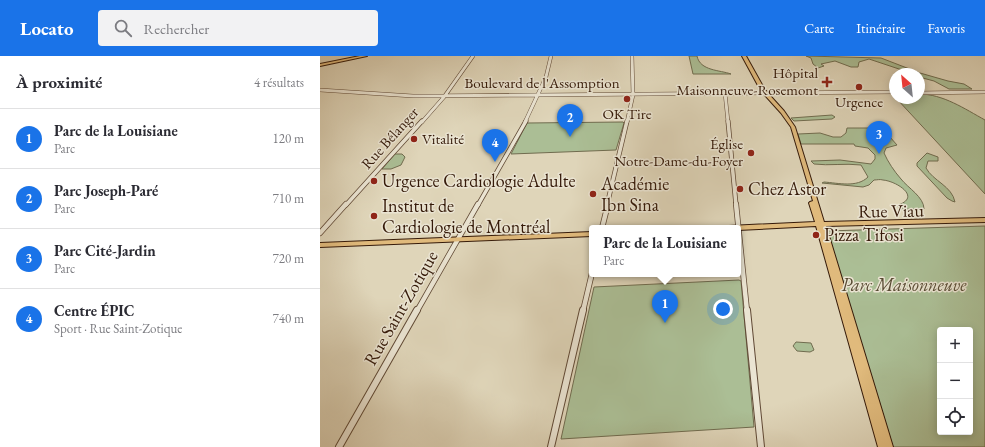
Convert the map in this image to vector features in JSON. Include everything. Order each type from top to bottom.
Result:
[{"type":"main road","points":[[320,64],[358,56]]},
{"type":"main road","points":[[320,64],[365,56]]},
{"type":"main road","points":[[743,56],[762,93],[780,112],[790,127],[821,226]]},
{"type":"main road","points":[[762,93],[786,115],[793,127],[852,332],[882,447]]},
{"type":"main road","points":[[770,99],[769,96],[773,95]]},
{"type":"main road","name":"Rue Viau","points":[[821,226],[985,220]]},
{"type":"main road","name":"Rue Viau","points":[[741,228],[799,225],[985,224]]},
{"type":"main road","points":[[320,245],[589,234]]},
{"type":"main road","points":[[852,332],[890,447]]},
{"type":"street","name":"Rue Bélanger","points":[[320,233],[445,95],[473,56]]},
{"type":"street","name":"Rue Saint-Zotique","points":[[339,447],[539,94],[546,76],[551,56]]},
{"type":"street","points":[[603,225],[633,94],[632,56]]},
{"type":"street","name":"Boulevard de l'Assomption","points":[[320,90],[406,96],[889,93]]},
{"type":"street","points":[[925,92],[985,91]]},
{"type":"street","points":[[725,93],[739,225]]},
{"type":"street","name":"Boulevard de l'Assomption","points":[[762,93],[773,95],[889,93]]},
{"type":"street","points":[[741,248],[761,447]]},
{"type":"street","points":[[551,447],[591,277]]},
{"type":"green space","points":[[689,56],[697,56],[702,65],[706,67],[731,74],[693,74]]},
{"type":"green space","points":[[806,56],[881,58],[907,68],[896,68],[869,59],[859,62],[858,67],[851,67],[835,61],[821,64],[824,66],[818,68],[813,64],[811,58]]},
{"type":"green space","points":[[925,74],[964,84],[972,89],[949,89],[934,81],[925,79]]},
{"type":"green space","points":[[925,95],[928,95],[945,99],[985,120],[985,194],[902,104],[925,104]]},
{"type":"green space","points":[[832,115],[835,117],[832,119],[794,121],[791,118]]},
{"type":"green space","points":[[527,123],[624,123],[616,150],[511,154]]},
{"type":"green space","points":[[847,128],[882,128],[897,145],[886,148],[884,153],[898,176],[919,197],[924,209],[902,209],[898,207],[898,205],[905,202],[908,198],[907,194],[900,186],[888,181],[874,180],[869,185],[863,187],[822,183],[853,184],[858,183],[868,177],[861,165],[820,165],[814,164],[811,161],[840,160],[871,164],[875,159],[875,155],[868,148],[855,146],[854,144],[801,144],[798,134],[820,133],[833,137],[841,137],[846,133]]},
{"type":"green space","points":[[927,153],[938,157],[938,161],[928,161],[926,168],[933,177],[950,192],[955,202],[947,198],[917,166],[917,163]]},
{"type":"green space","points":[[395,154],[402,154],[405,157],[401,165],[391,169],[382,169]]},
{"type":"green space","name":"Parc Maisonneuve","points":[[985,226],[985,447],[893,447],[827,231]]},
{"type":"green space","points":[[741,281],[754,427],[561,439],[594,287]]},
{"type":"green space","points":[[796,342],[811,343],[814,350],[810,352],[797,351],[793,346]]},
{"type":"place","name":"Hôpital Maisonneuve-Rosemont","points":[[827,82]]},
{"type":"place","name":"Urgence","points":[[859,87]]},
{"type":"place","name":"OK Tire","points":[[627,99]]},
{"type":"place","name":"Parc Joseph-Paré","points":[[570,137]]},
{"type":"place","name":"Vitalité","points":[[414,139]]},
{"type":"place","name":"Église Notre-Dame-du-Foyer","points":[[751,153]]},
{"type":"place","name":"Parc Cité-Jardin","points":[[879,154]]},
{"type":"place","name":"Centre ÉPIC","points":[[495,162]]},
{"type":"place","name":"Urgence Cardiologie Adulte","points":[[374,181]]},
{"type":"place","name":"Chez Astor","points":[[740,189]]},
{"type":"place","name":"Académie Ibn Sina","points":[[593,194]]},
{"type":"place","name":"Institut de Cardiologie de Montréal","points":[[374,216]]},
{"type":"place","name":"Pizza Tifosi","points":[[816,235]]},
{"type":"place","name":"Parc de la Louisiane","points":[[665,323]]}]
